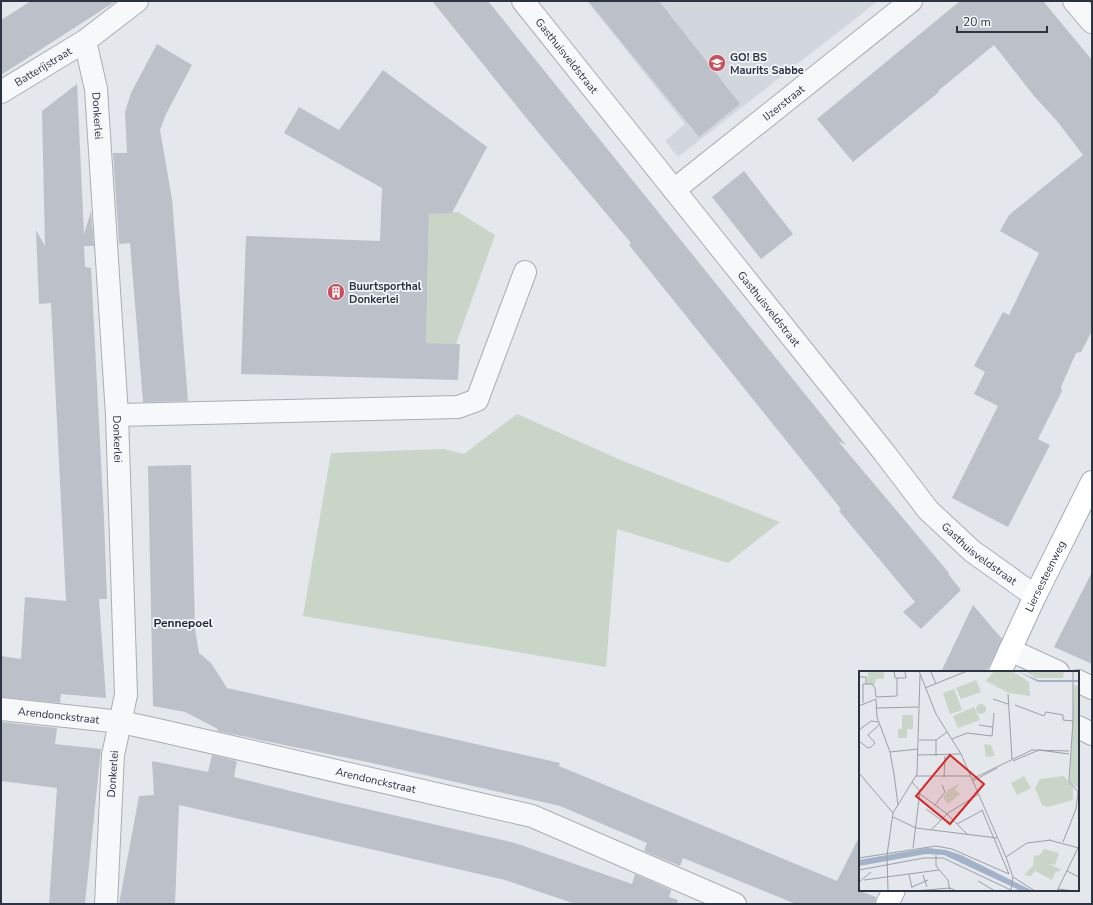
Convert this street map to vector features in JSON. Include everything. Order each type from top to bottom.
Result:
[{"type":"main road","name":"Liersesteenweg","points":[[1000,671],[1035,596],[1092,482]]},
{"type":"main road","points":[[887,904],[894,891]]},
{"type":"street","points":[[85,41],[137,1]]},
{"type":"street","name":"Gasthuisveldstraat","points":[[523,1],[928,510],[972,551],[1035,596]]},
{"type":"street","name":"IJzerstraat","points":[[674,190],[911,1]]},
{"type":"street","points":[[1074,1],[1092,22]]},
{"type":"street","name":"Batterijstraat","points":[[1,92],[85,41]]},
{"type":"street","name":"Donkerlei","points":[[85,41],[96,89],[117,415],[126,695],[113,755],[106,904]]},
{"type":"street","points":[[117,415],[458,407],[477,400],[525,272]]},
{"type":"street","points":[[1010,650],[1056,671]]},
{"type":"street","points":[[1079,682],[1092,688]]},
{"type":"street","name":"Arendonckstraat","points":[[1,709],[121,722],[532,816],[735,904]]},
{"type":"street","points":[[1079,728],[1092,734]]},
{"type":"shaded area","name":"GO! BS Maurits Sabbe","points":[[587,1],[878,1],[678,157],[665,141],[685,124]]},
{"type":"green space","points":[[458,212],[495,235],[456,344],[426,343],[429,214]]},
{"type":"green space","points":[[517,414],[623,461],[780,522],[728,563],[617,529],[606,667],[303,616],[331,453],[444,449],[464,454]]},
{"type":"building","points":[[31,1],[116,1],[1,75],[1,20]]},
{"type":"building","points":[[432,1],[488,1],[846,445],[838,441],[949,573],[948,574],[961,590],[921,629],[903,612],[915,602],[839,511],[841,509],[629,245],[631,243],[532,125]]},
{"type":"building","points":[[588,1],[659,1],[740,104],[699,137]]},
{"type":"building","points":[[960,1],[1043,1],[1092,60],[1092,331],[1081,352],[1076,353],[1061,387],[1062,391],[1038,439],[1050,445],[1008,527],[952,498],[998,406],[974,394],[985,372],[974,366],[1003,312],[1009,315],[1039,253],[1000,231],[1009,215],[1083,155],[994,45],[853,162],[817,119]]},
{"type":"building","points":[[157,44],[192,65],[166,114],[160,130],[172,199],[188,401],[143,402],[130,243],[119,244],[113,153],[127,153],[125,112],[131,93]]},
{"type":"building","name":"Buurtsporthal Donkerlei","points":[[383,70],[487,147],[452,213],[429,214],[426,343],[460,344],[458,380],[241,374],[246,236],[380,241],[382,188],[284,133],[299,107],[339,130]]},
{"type":"building","points":[[77,84],[84,234],[91,211],[94,246],[84,246],[85,267],[91,268],[104,519],[107,599],[99,599],[106,698],[61,694],[60,703],[1,697],[1,656],[21,659],[25,597],[66,601],[51,303],[39,304],[36,230],[45,246],[42,111]]},
{"type":"building","points":[[744,171],[793,234],[761,259],[712,197]]},
{"type":"building","points":[[191,465],[195,629],[199,653],[211,663],[227,688],[560,763],[559,766],[837,881],[859,837],[859,891],[876,897],[875,904],[796,904],[683,858],[680,866],[644,851],[647,843],[560,806],[372,763],[217,731],[218,729],[185,712],[153,706],[148,466]]},
{"type":"building","points":[[1092,572],[1092,664],[1054,647]]},
{"type":"building","points":[[973,605],[1002,639],[996,652],[986,671],[941,671]]},
{"type":"building","points":[[1,722],[57,728],[55,744],[101,749],[85,904],[49,904],[57,788],[1,781]]},
{"type":"building","points":[[212,755],[237,761],[234,777],[515,843],[632,884],[635,874],[671,890],[669,897],[678,900],[677,904],[575,904],[505,880],[179,805],[175,904],[119,904],[139,796],[154,795],[152,761],[208,772]]},
{"type":"place","name":"GO! BS Maurits Sabbe","points":[[717,63]]},
{"type":"place","name":"Buurtsporthal Donkerlei","points":[[336,292]]},
{"type":"district","name":"Pennepoel","points":[[183,623]]}]
